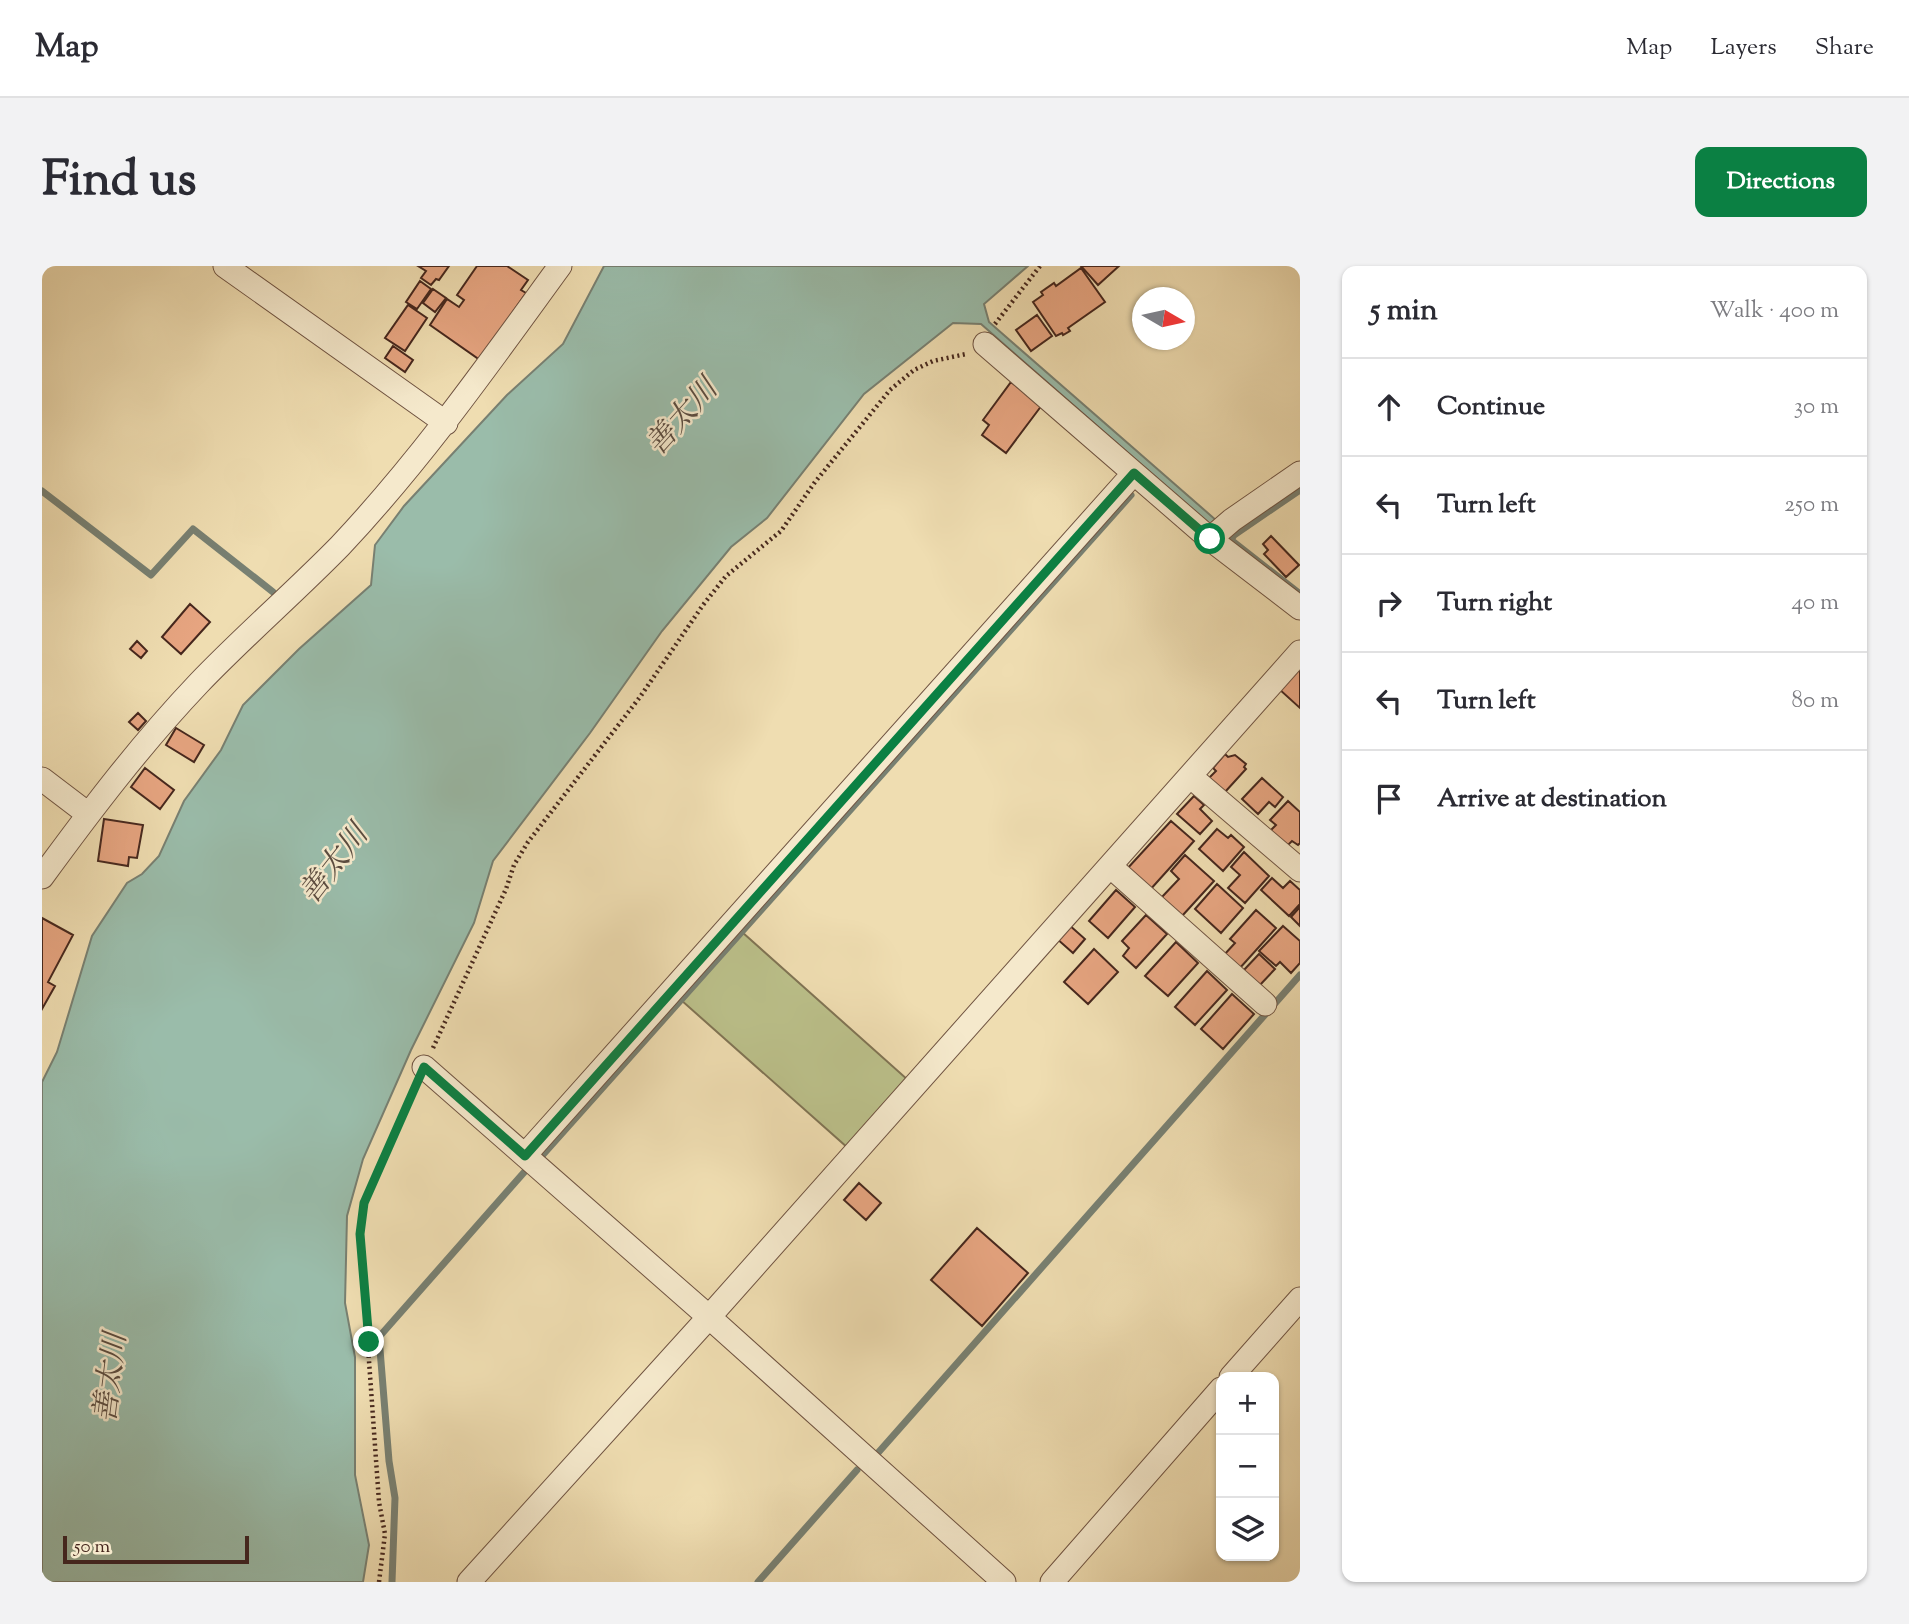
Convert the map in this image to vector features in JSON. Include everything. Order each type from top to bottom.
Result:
[{"type":"street","points":[[225,266],[446,423]]},
{"type":"street","points":[[42,877],[146,742],[199,683],[340,545],[446,423],[560,266]]},
{"type":"street","points":[[985,344],[1210,539],[1300,608]]},
{"type":"street","points":[[525,1156],[1134,473]]},
{"type":"street","points":[[1210,539],[1232,520],[1300,473]]},
{"type":"street","points":[[469,1582],[709,1317],[1300,652]]},
{"type":"street","points":[[1190,776],[1300,870]]},
{"type":"street","points":[[42,779],[88,814]]},
{"type":"street","points":[[1110,866],[1265,1004]]},
{"type":"street","points":[[424,1067],[709,1317],[1004,1582]]},
{"type":"street","points":[[1235,1372],[1300,1299]]},
{"type":"street","points":[[1052,1582],[1216,1395]]},
{"type":"path","points":[[998,320],[1040,266]]},
{"type":"path","points":[[379,1582],[386,1534],[379,1502],[360,1234],[364,1203],[506,889],[514,864],[640,697],[703,604],[726,576],[781,531],[815,482],[891,390],[914,370],[966,354],[985,344]]},
{"type":"green space","points":[[742,932],[908,1080],[848,1148],[681,1000]]},
{"type":"water","name":"善太川","points":[[604,266],[1028,266],[984,304],[989,322],[1217,521],[1210,525],[981,324],[953,323],[864,394],[767,518],[731,547],[662,631],[590,733],[493,861],[474,923],[411,1050],[363,1159],[347,1216],[345,1303],[355,1357],[355,1475],[369,1545],[363,1582],[42,1582],[42,1082],[57,1052],[92,936],[127,883],[142,874],[159,856],[184,801],[221,750],[243,705],[299,649],[371,585],[375,545],[404,506],[507,395],[563,344]]},
{"type":"building","points":[[418,266],[449,266],[439,280],[436,279],[431,285],[421,278],[426,271]]},
{"type":"building","points":[[477,266],[507,266],[528,280],[521,290],[526,293],[480,360],[430,325],[447,299],[459,307],[464,300],[457,295]]},
{"type":"building","points":[[1081,266],[1119,266],[1098,285]]},
{"type":"building","points":[[1081,268],[1105,302],[1068,328],[1070,331],[1056,336],[1033,302],[1043,295],[1041,292],[1054,283],[1056,286]]},
{"type":"building","points":[[420,281],[431,289],[417,309],[406,302]]},
{"type":"building","points":[[433,289],[446,298],[435,312],[423,303]]},
{"type":"building","points":[[408,305],[427,318],[405,351],[385,338]]},
{"type":"building","points":[[1037,315],[1052,336],[1031,351],[1016,330]]},
{"type":"building","points":[[393,346],[413,360],[405,372],[385,358]]},
{"type":"building","points":[[1011,382],[1042,405],[1006,453],[982,435],[989,425],[983,420]]},
{"type":"building","points":[[1271,536],[1299,565],[1286,577],[1264,554],[1268,550],[1263,544]]},
{"type":"building","points":[[190,604],[210,622],[181,654],[162,637]]},
{"type":"building","points":[[137,641],[147,651],[141,658],[130,649]]},
{"type":"building","points":[[1300,665],[1300,708],[1279,689]]},
{"type":"building","points":[[138,713],[146,721],[138,730],[129,722]]},
{"type":"building","points":[[176,728],[204,745],[194,762],[166,745]]},
{"type":"building","points":[[1225,754],[1228,757],[1235,755],[1246,764],[1246,769],[1225,792],[1209,778],[1216,771],[1213,768]]},
{"type":"building","points":[[145,768],[174,790],[160,809],[131,787]]},
{"type":"building","points":[[1262,778],[1283,797],[1275,807],[1269,802],[1258,814],[1242,799]]},
{"type":"building","points":[[1194,796],[1204,805],[1200,809],[1212,821],[1200,834],[1177,814]]},
{"type":"building","points":[[1288,801],[1300,812],[1298,845],[1292,841],[1287,846],[1270,831],[1276,825],[1270,820]]},
{"type":"building","points":[[104,819],[143,825],[137,858],[129,857],[128,866],[98,861]]},
{"type":"building","points":[[1171,821],[1194,841],[1149,891],[1126,870]]},
{"type":"building","points":[[1217,829],[1228,838],[1231,835],[1244,847],[1223,871],[1199,849]]},
{"type":"building","points":[[1244,852],[1269,876],[1245,903],[1228,888],[1240,875],[1231,867]]},
{"type":"building","points":[[1185,855],[1214,881],[1182,916],[1161,898],[1179,879],[1171,871]]},
{"type":"building","points":[[1272,878],[1283,888],[1290,881],[1300,890],[1300,904],[1289,916],[1261,890]]},
{"type":"building","points":[[1217,884],[1243,908],[1221,933],[1195,909]]},
{"type":"building","points":[[1116,890],[1135,907],[1108,938],[1089,921]]},
{"type":"building","points":[[1300,907],[1300,926],[1291,917]]},
{"type":"building","points":[[1256,910],[1276,928],[1239,969],[1224,955],[1235,943],[1230,939]]},
{"type":"building","points":[[1146,915],[1167,934],[1136,968],[1123,956],[1129,948],[1122,941]]},
{"type":"building","points":[[42,918],[73,935],[48,982],[55,986],[42,1009]]},
{"type":"building","points":[[1068,924],[1085,939],[1073,953],[1056,938]]},
{"type":"building","points":[[1283,926],[1300,941],[1300,963],[1291,973],[1280,962],[1276,966],[1259,951]]},
{"type":"building","points":[[1176,942],[1198,963],[1168,996],[1145,976]]},
{"type":"building","points":[[1094,949],[1118,972],[1088,1004],[1064,982]]},
{"type":"building","points":[[1259,954],[1275,969],[1259,986],[1243,971]]},
{"type":"building","points":[[1207,971],[1227,990],[1195,1025],[1175,1007]]},
{"type":"building","points":[[1232,994],[1254,1014],[1223,1049],[1201,1029]]},
{"type":"building","points":[[859,1183],[881,1203],[866,1220],[844,1200]]},
{"type":"building","points":[[977,1228],[1028,1273],[982,1326],[931,1280]]},
{"type":"waterway","points":[[1300,490],[1234,535],[1231,540],[1300,594]]},
{"type":"waterway","points":[[42,491],[151,575],[193,529],[273,592]]},
{"type":"waterway","points":[[540,1158],[1131,495]]},
{"type":"waterway","points":[[877,1454],[1300,975]]},
{"type":"waterway","points":[[392,1582],[395,1498],[389,1461],[379,1337],[527,1169]]},
{"type":"waterway","points":[[758,1582],[857,1470]]},
{"type":"route","points":[[369,1342],[360,1234],[364,1203],[424,1067],[525,1156],[1134,473],[1210,539]]}]
